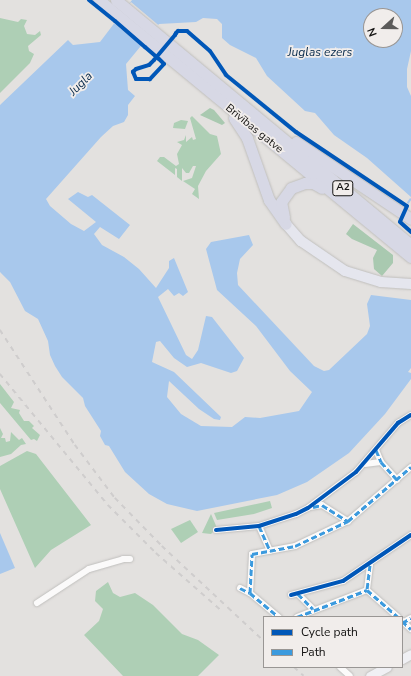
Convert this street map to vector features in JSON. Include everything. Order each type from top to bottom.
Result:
[{"type":"highway","name":"Brīvības gatve","points":[[99,0],[123,13],[153,38],[276,131],[411,245]]},
{"type":"highway","name":"Brīvības gatve","points":[[116,0],[123,13]]},
{"type":"highway","name":"Brīvības gatve","points":[[153,38],[218,100],[411,257]]},
{"type":"highway","points":[[218,100],[236,120],[247,138],[264,189],[286,224]]},
{"type":"highway","points":[[276,131],[309,149],[411,219]]},
{"type":"highway","points":[[286,224],[281,202],[290,188],[298,184],[313,183],[343,202]]},
{"type":"main road","points":[[286,224],[301,241],[345,271],[381,282],[411,284]]},
{"type":"street","points":[[216,530],[259,526],[296,514],[308,508],[365,464],[398,423],[411,415]]},
{"type":"street","points":[[376,450],[381,462],[397,480]]},
{"type":"street","points":[[365,464],[381,462]]},
{"type":"street","points":[[250,593],[252,554],[295,546],[348,521],[411,468]]},
{"type":"street","points":[[308,508],[322,505],[348,521]]},
{"type":"street","points":[[259,526],[270,551]]},
{"type":"street","points":[[291,595],[344,581],[370,565],[411,534]]},
{"type":"street","points":[[37,603],[89,570],[123,559],[130,559]]},
{"type":"street","points":[[367,590],[370,565]]},
{"type":"street","points":[[240,588],[250,593],[278,616]]},
{"type":"street","points":[[300,616],[313,609],[367,590]]},
{"type":"street","points":[[367,590],[397,616]]},
{"type":"street","points":[[298,594],[313,609]]},
{"type":"street","points":[[403,623],[411,629]]},
{"type":"street","points":[[341,668],[350,676]]},
{"type":"street","points":[[370,676],[385,668]]},
{"type":"green space","points":[[0,18],[18,22],[21,19],[27,20],[24,26],[27,34],[35,35],[40,31],[41,35],[28,46],[29,51],[34,54],[30,63],[0,93]]},
{"type":"green space","points":[[210,108],[214,110],[225,123],[222,125],[200,115]]},
{"type":"green space","points":[[192,116],[210,134],[217,136],[221,154],[206,171],[198,186],[199,199],[192,194],[195,189],[183,181],[192,178],[196,166],[193,166],[189,173],[186,173],[182,168],[182,181],[177,177],[177,169],[175,168],[175,175],[157,161],[160,157],[164,157],[176,166],[179,164],[177,154],[182,145],[177,142],[184,140],[186,135],[186,142],[192,137],[193,140],[196,139],[190,118]]},
{"type":"green space","points":[[181,120],[188,121],[185,129],[173,128],[174,123]]},
{"type":"green space","points":[[353,224],[393,255],[393,263],[382,276],[374,269],[373,258],[377,250],[352,239],[346,234]]},
{"type":"green space","points":[[0,384],[14,402],[11,408],[20,410],[19,413],[24,421],[29,421],[34,426],[32,428],[40,435],[37,441],[34,439],[31,440],[0,403]]},
{"type":"green space","points":[[0,428],[3,434],[1,438],[5,438],[6,442],[10,441],[11,432],[19,440],[22,438],[26,444],[21,445],[11,454],[0,457]]},
{"type":"green space","points":[[27,451],[36,454],[91,525],[51,550],[35,568],[0,489],[0,466]]},
{"type":"green space","points":[[270,501],[272,508],[254,514],[217,520],[214,513]]},
{"type":"green space","points":[[211,514],[217,528],[211,534],[202,533]]},
{"type":"green space","points":[[190,520],[198,532],[181,543],[171,529]]},
{"type":"green space","points":[[108,582],[113,593],[120,597],[135,593],[153,605],[182,634],[198,640],[219,655],[198,676],[123,676],[84,635],[99,621],[103,609],[95,601],[96,591]]},
{"type":"water","points":[[132,0],[411,0],[411,51],[407,69],[407,87],[411,96],[411,197],[367,158],[334,135],[315,113],[305,111],[267,76],[256,58],[230,45],[222,38],[222,24],[217,19],[203,18],[196,22],[159,24],[126,64],[128,90],[135,96],[128,105],[128,115],[124,122],[113,126],[101,137],[46,199],[50,206],[71,224],[84,231],[96,222],[68,199],[78,192],[88,197],[92,195],[130,225],[119,239],[100,227],[94,234],[102,245],[124,257],[139,269],[156,288],[169,268],[169,261],[174,258],[188,292],[183,296],[179,293],[174,296],[168,289],[158,297],[186,355],[192,359],[198,350],[206,316],[212,317],[244,358],[237,371],[231,373],[201,363],[187,367],[174,358],[160,341],[156,342],[152,362],[174,372],[221,417],[220,420],[214,419],[199,409],[169,381],[167,397],[181,414],[201,426],[232,427],[245,417],[260,418],[299,411],[312,392],[290,371],[256,326],[217,290],[206,249],[211,242],[249,235],[253,245],[240,259],[237,273],[238,285],[314,366],[324,371],[329,370],[367,334],[370,326],[367,304],[371,295],[411,300],[411,368],[408,372],[411,373],[411,379],[385,414],[349,453],[307,482],[277,495],[197,511],[167,504],[149,494],[125,472],[109,446],[105,445],[100,436],[101,431],[85,406],[83,398],[62,377],[55,366],[50,355],[48,341],[38,319],[25,311],[10,282],[0,272],[0,105],[68,40],[73,45],[100,42]]},
{"type":"water","points":[[0,533],[15,568],[0,574]]},
{"type":"pier","points":[[131,2],[160,26],[143,47],[114,23]]},
{"type":"railway","points":[[0,330],[75,445],[115,498],[162,546],[263,640]]},
{"type":"railway","points":[[0,374],[108,505],[156,553],[223,612]]},
{"type":"railway","points":[[295,668],[304,676]]},
{"type":"marked path","points":[[376,450],[381,462],[397,480]]},
{"type":"marked path","points":[[250,593],[252,554],[295,546],[348,521],[411,467]]},
{"type":"marked path","points":[[313,507],[322,505],[348,521]]},
{"type":"marked path","points":[[259,526],[270,551]]},
{"type":"marked path","points":[[370,565],[367,590],[397,616]]},
{"type":"marked path","points":[[240,588],[250,593],[278,616]]},
{"type":"marked path","points":[[300,616],[367,590]]},
{"type":"marked path","points":[[298,594],[313,609]]},
{"type":"marked path","points":[[403,622],[411,618]]},
{"type":"marked path","points":[[403,622],[411,629]]},
{"type":"cycle path","points":[[89,0],[115,21],[145,47],[159,59],[164,64],[150,79],[136,79],[133,72],[136,69],[149,65],[154,60],[175,35],[176,33],[178,31],[187,31],[210,51],[226,75],[296,132],[407,206],[400,222],[411,232]]},
{"type":"cycle path","points":[[216,530],[259,526],[296,514],[308,508],[356,472],[398,423],[411,415]]},
{"type":"cycle path","points":[[291,595],[343,581],[411,535]]},
{"type":"water label","name":"Juglas ezers","points":[[320,53]]},
{"type":"water label","name":"Jugla","points":[[81,84]]}]
